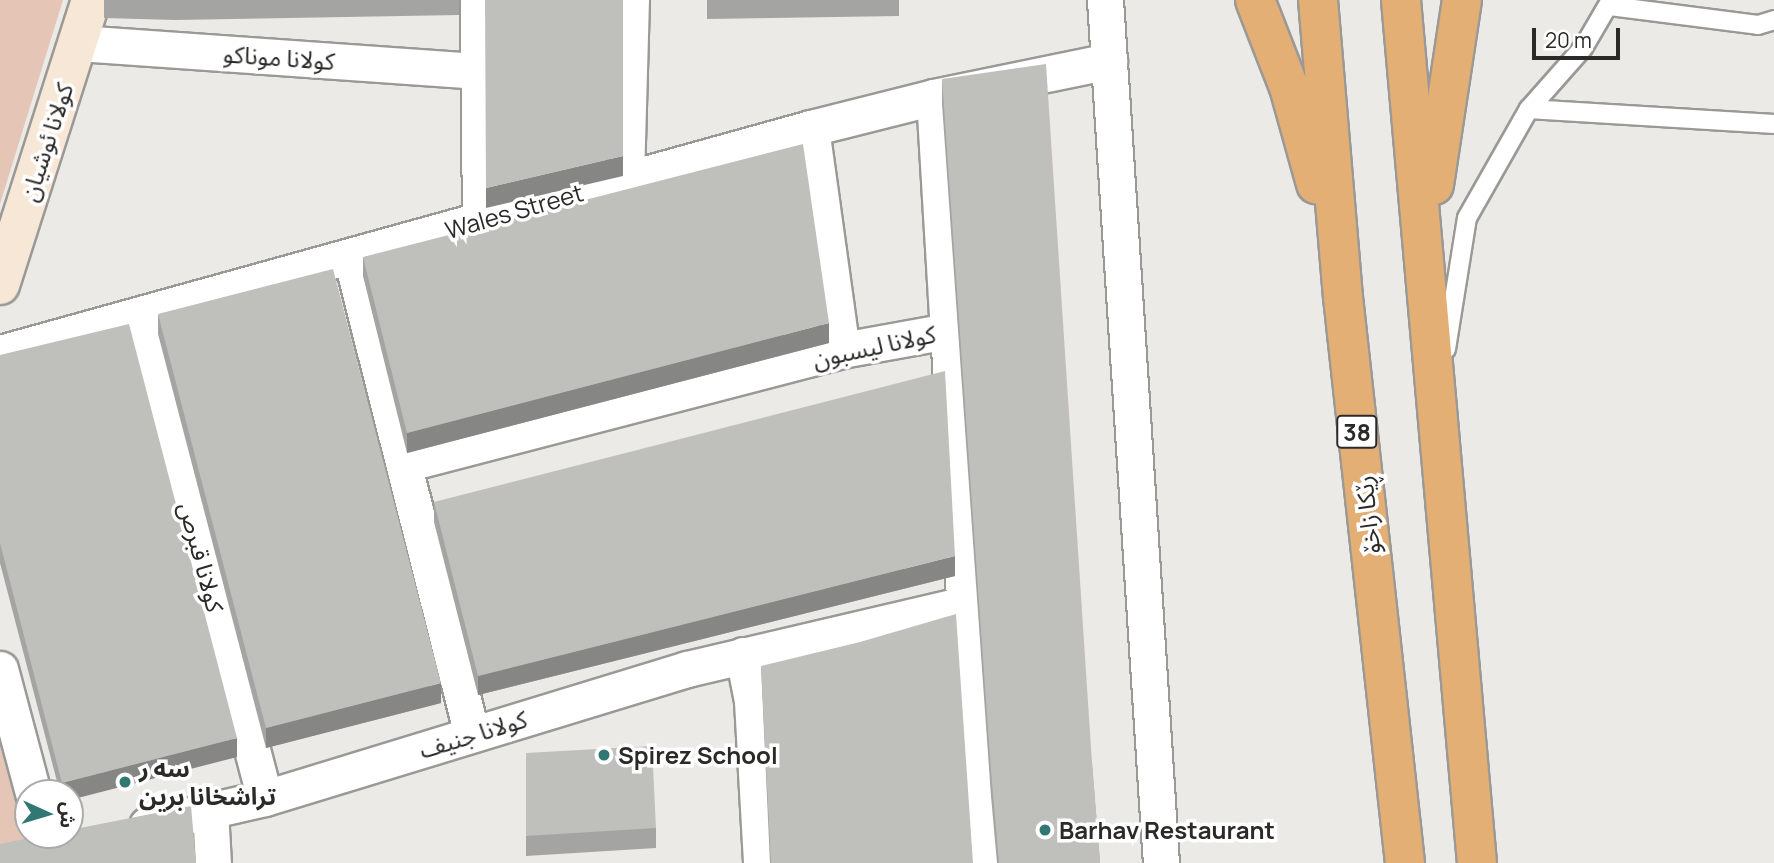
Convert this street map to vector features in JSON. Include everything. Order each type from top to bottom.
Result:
[{"type":"highway","points":[[1255,0],[1289,88],[1318,188],[1343,298]]},
{"type":"highway","name":"ڕێکا زاخۆ","points":[[1318,0],[1343,298],[1405,863]]},
{"type":"highway","points":[[1401,0],[1477,863]]},
{"type":"highway","points":[[1426,292],[1436,163],[1462,0]]},
{"type":"street","name":"كولانا ئوشيان","points":[[0,285],[91,0]]},
{"type":"street","points":[[478,0],[480,222]]},
{"type":"street","points":[[626,178],[631,0]]},
{"type":"street","points":[[1105,0],[1161,863]]},
{"type":"street","name":"كولانا موناكو","points":[[78,43],[480,71]]},
{"type":"street","name":"Wales Street","points":[[0,353],[811,128],[934,97],[1109,61]]},
{"type":"street","points":[[934,97],[948,331]]},
{"type":"street","points":[[811,128],[842,350]]},
{"type":"street","points":[[351,257],[472,734]]},
{"type":"street","name":"كولانا قبرص","points":[[138,316],[265,798]]},
{"type":"street","name":"كولانا ليسبون","points":[[405,464],[842,350],[948,331],[980,863]]},
{"type":"street","name":"كولانا جنيف","points":[[116,833],[265,798],[687,669],[965,604]]},
{"type":"street","points":[[743,655],[752,701],[761,863]]},
{"type":"street","points":[[0,669],[29,779]]},
{"type":"street","points":[[210,810],[213,863]]},
{"type":"lane","points":[[1437,400],[1467,218],[1529,109],[1583,48],[1611,3],[1758,25],[1774,20]]},
{"type":"lane","points":[[1529,109],[1774,124]]},
{"type":"shaded area","points":[[0,0],[63,0],[0,204]]},
{"type":"shaded area","points":[[0,725],[15,779],[14,842],[0,845]]},
{"type":"building","points":[[485,0],[623,0],[623,156],[486,188]]},
{"type":"building","points":[[1046,64],[1100,863],[999,863],[942,79]]},
{"type":"building","points":[[803,144],[829,323],[407,433],[363,257]]},
{"type":"building","points":[[333,269],[441,683],[266,728],[158,314]]},
{"type":"building","points":[[129,324],[237,738],[78,779],[61,779],[0,543],[0,355]]},
{"type":"building","points":[[945,371],[955,556],[478,676],[434,502]]},
{"type":"building","points":[[956,614],[973,863],[771,863],[761,666],[860,642]]},
{"type":"building","points":[[652,746],[656,828],[526,836],[526,753]]},
{"type":"building","points":[[191,806],[196,863],[0,863],[0,844],[14,841],[14,849],[84,849],[84,827]]},
{"type":"place","name":"Spirez School","points":[[604,755]]},
{"type":"place","name":"سه ر تراشخانا برين","points":[[125,782]]},
{"type":"place","name":"Barhav Restaurant","points":[[1045,830]]}]
